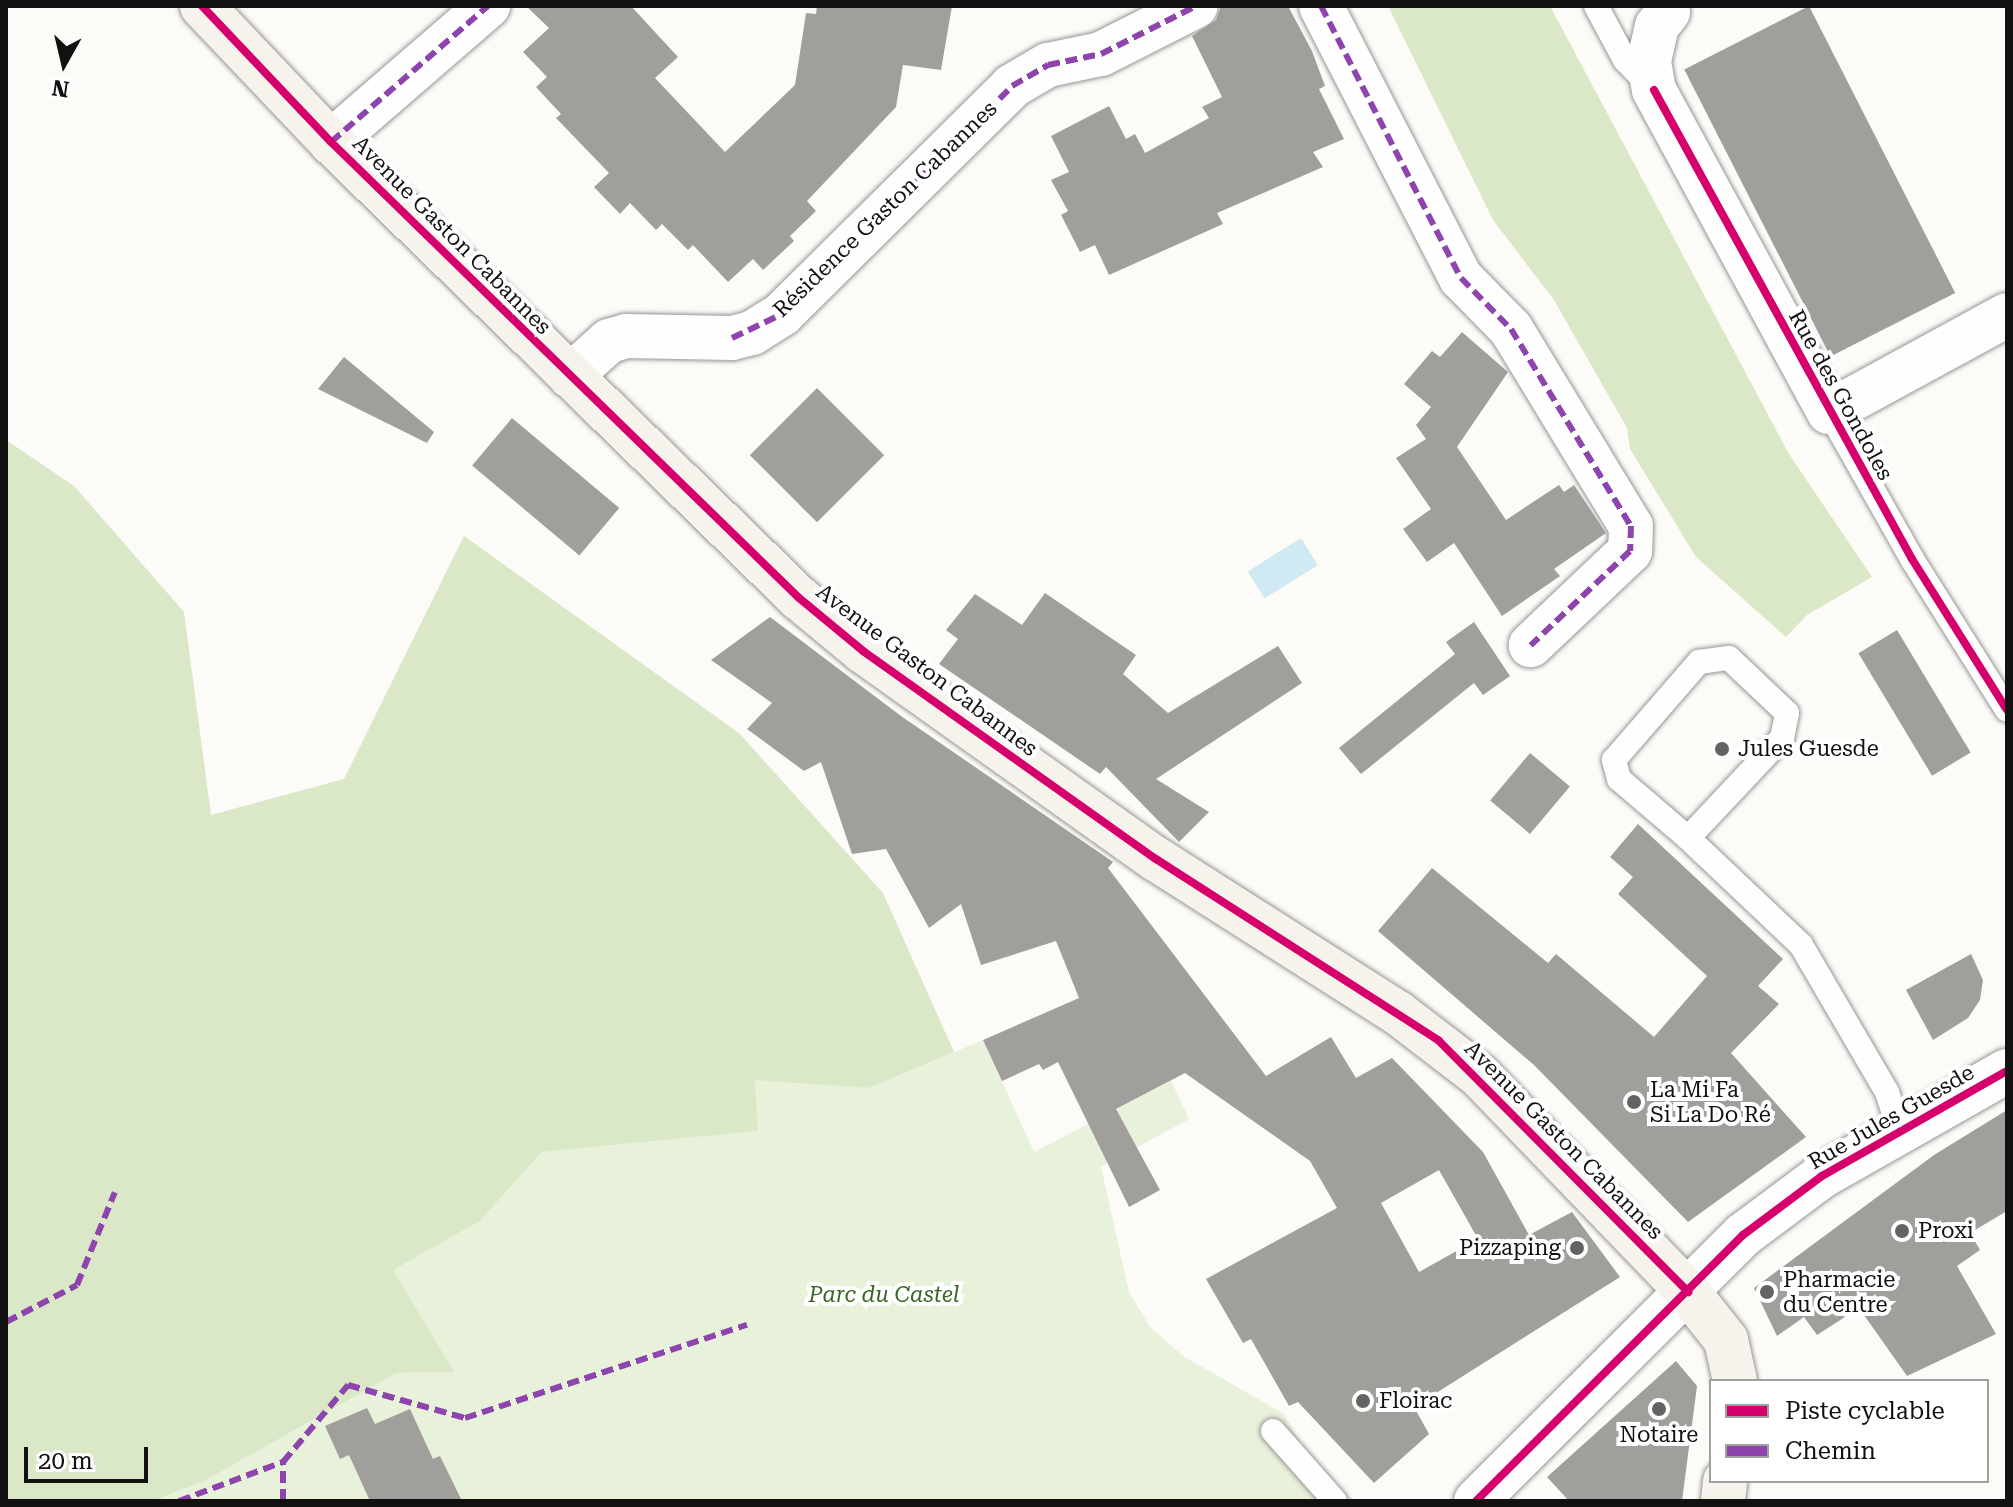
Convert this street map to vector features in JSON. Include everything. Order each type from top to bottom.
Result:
[{"type":"main road","name":"Avenue Gaston Cabannes","points":[[202,6],[331,142],[799,598],[863,651],[1156,859],[1439,1041],[1688,1292],[1726,1340],[1735,1379]]},
{"type":"street","points":[[331,142],[488,6]]},
{"type":"street","name":"Résidence Gaston Cabannes","points":[[570,376],[609,341],[626,336],[732,338],[782,314],[1012,86],[1048,65],[1101,54],[1196,6]]},
{"type":"street","points":[[1321,6],[1461,278],[1511,329],[1631,526],[1630,551],[1531,645]]},
{"type":"street","name":"Rue des Gondoles","points":[[1671,8],[1657,26],[1649,62],[1654,90],[1829,412],[2007,315]]},
{"type":"street","name":"Rue Jules Guesde","points":[[1476,1501],[1743,1235],[1822,1176],[2007,1071]]},
{"type":"lane","points":[[1596,6],[1625,60],[1654,90]]},
{"type":"lane","name":"Rue des Gondoles","points":[[1829,412],[1912,559],[2007,710]]},
{"type":"lane","points":[[1688,838],[1782,738],[1787,713],[1729,658],[1699,662],[1614,760],[1619,779],[1688,838],[1801,945],[1887,1092],[1899,1130]]},
{"type":"lane","points":[[1273,1431],[1335,1501]]},
{"type":"green space","points":[[1388,6],[1550,6],[1789,454],[1872,577],[1807,615],[1786,637],[1696,557],[1630,449],[1627,428],[1554,300],[1493,220]]},
{"type":"green space","points":[[6,440],[74,486],[184,612],[211,815],[344,779],[464,536],[739,733],[883,893],[954,1052],[869,1088],[755,1080],[758,1131],[542,1152],[480,1221],[393,1270],[454,1372],[396,1373],[206,1480],[153,1501],[6,1501]]},
{"type":"green space","name":"Parc du Castel","points":[[983,1040],[1034,1152],[1171,1081],[1189,1119],[1101,1167],[1129,1292],[1150,1327],[1183,1356],[1284,1414],[1313,1465],[1355,1501],[153,1501],[206,1480],[396,1373],[453,1372],[392,1270],[480,1221],[542,1152],[758,1131],[755,1079],[869,1088]]},
{"type":"water","points":[[1301,538],[1318,565],[1265,599],[1248,571]]},
{"type":"building","points":[[526,6],[631,6],[678,57],[655,78],[725,152],[795,85],[806,13],[816,14],[817,6],[952,6],[941,70],[903,65],[896,107],[807,201],[816,211],[790,236],[794,241],[763,270],[753,259],[728,282],[693,245],[688,250],[662,224],[656,230],[630,203],[620,214],[594,187],[609,173],[556,118],[561,114],[536,87],[547,77],[523,52],[549,28]]},
{"type":"building","points":[[1221,6],[1288,6],[1312,51],[1325,86],[1319,89],[1344,139],[1313,152],[1323,167],[1217,213],[1223,224],[1109,275],[1095,245],[1080,252],[1061,215],[1068,211],[1051,180],[1069,172],[1051,136],[1109,106],[1126,139],[1135,134],[1145,153],[1209,118],[1202,107],[1222,97],[1192,36],[1216,20]]},
{"type":"building","points":[[1809,6],[1955,293],[1830,356],[1684,70]]},
{"type":"building","points":[[1462,332],[1508,372],[1457,447],[1506,520],[1559,485],[1564,492],[1574,485],[1606,533],[1554,569],[1560,576],[1502,616],[1454,543],[1427,562],[1403,529],[1431,509],[1396,458],[1426,439],[1416,425],[1431,407],[1404,384],[1432,351],[1440,357]]},
{"type":"building","points":[[344,357],[434,432],[427,443],[318,389]]},
{"type":"building","points":[[817,388],[884,455],[817,522],[750,455]]},
{"type":"building","points":[[512,418],[619,508],[579,555],[472,465]]},
{"type":"building","points":[[1045,593],[1136,655],[1123,674],[1168,713],[1278,646],[1302,683],[1156,779],[1209,812],[1179,842],[1106,767],[1100,774],[939,664],[958,639],[946,630],[975,594],[1022,625]]},
{"type":"building","points":[[770,617],[901,716],[1113,862],[1108,868],[1266,1076],[1331,1037],[1356,1078],[1392,1058],[1483,1152],[1529,1235],[1572,1212],[1620,1277],[1414,1407],[1429,1434],[1374,1483],[1298,1402],[1289,1406],[1251,1339],[1243,1343],[1206,1279],[1337,1208],[1310,1161],[1185,1073],[1116,1109],[1160,1190],[1129,1207],[1058,1062],[1043,1070],[1039,1064],[1002,1081],[983,1040],[1079,998],[1056,941],[981,965],[961,904],[929,928],[886,849],[852,854],[821,762],[804,771],[747,729],[772,703],[711,660]],"holes":[[[1439,1170],[1478,1239],[1419,1272],[1381,1203]]]},
{"type":"building","points":[[1474,622],[1510,676],[1483,695],[1474,683],[1361,774],[1339,748],[1455,654],[1446,642]]},
{"type":"building","points":[[1897,630],[1971,753],[1932,776],[1858,653]]},
{"type":"building","points":[[1530,753],[1570,786],[1530,834],[1490,800]]},
{"type":"building","points":[[1638,824],[1783,959],[1758,986],[1779,1004],[1731,1053],[1806,1137],[1688,1222],[1534,1065],[1378,931],[1432,868],[1548,963],[1556,954],[1654,1037],[1707,976],[1618,894],[1633,877],[1610,857]]},
{"type":"building","points":[[1971,954],[1983,980],[1980,1000],[1968,1018],[1933,1040],[1906,990]]},
{"type":"building","points":[[2007,1110],[2007,1211],[1970,1233],[1980,1250],[1957,1266],[1996,1334],[1907,1376],[1859,1308],[1817,1335],[1804,1317],[1777,1336],[1754,1288],[1934,1155]]},
{"type":"building","name":"Notaire","points":[[1676,1361],[1697,1386],[1682,1501],[1569,1501],[1547,1477]]},
{"type":"building","points":[[367,1408],[375,1424],[410,1409],[433,1459],[440,1456],[462,1501],[370,1501],[349,1455],[340,1459],[325,1426]]},
{"type":"marked path","points":[[331,142],[488,6]]},
{"type":"marked path","points":[[732,338],[782,314],[1012,86],[1048,65],[1101,54],[1196,6]]},
{"type":"marked path","points":[[1321,6],[1461,278],[1511,329],[1631,526],[1630,551],[1531,645]]},
{"type":"marked path","points":[[6,1322],[77,1285],[115,1192]]},
{"type":"marked path","points":[[179,1501],[283,1462],[348,1385],[465,1418],[747,1325]]},
{"type":"marked path","points":[[283,1462],[283,1501]]},
{"type":"cycle path","points":[[202,6],[331,142],[799,598],[863,651],[1156,859],[1439,1041],[1688,1292]]},
{"type":"cycle path","points":[[1654,90],[1912,559],[2007,710]]},
{"type":"cycle path","points":[[1476,1501],[1743,1235],[1822,1176],[2007,1071]]},
{"type":"place","name":"Jules Guesde","points":[[1722,749]]},
{"type":"place","name":"La Mi Fa Si La Do Ré","points":[[1634,1102]]},
{"type":"place","name":"Proxi","points":[[1902,1231]]},
{"type":"place","name":"Pizzaping","points":[[1577,1248]]},
{"type":"place","name":"Pharmacie du Centre","points":[[1767,1292]]},
{"type":"place","name":"Floirac","points":[[1363,1401]]},
{"type":"place","name":"Notaire","points":[[1659,1409]]}]
